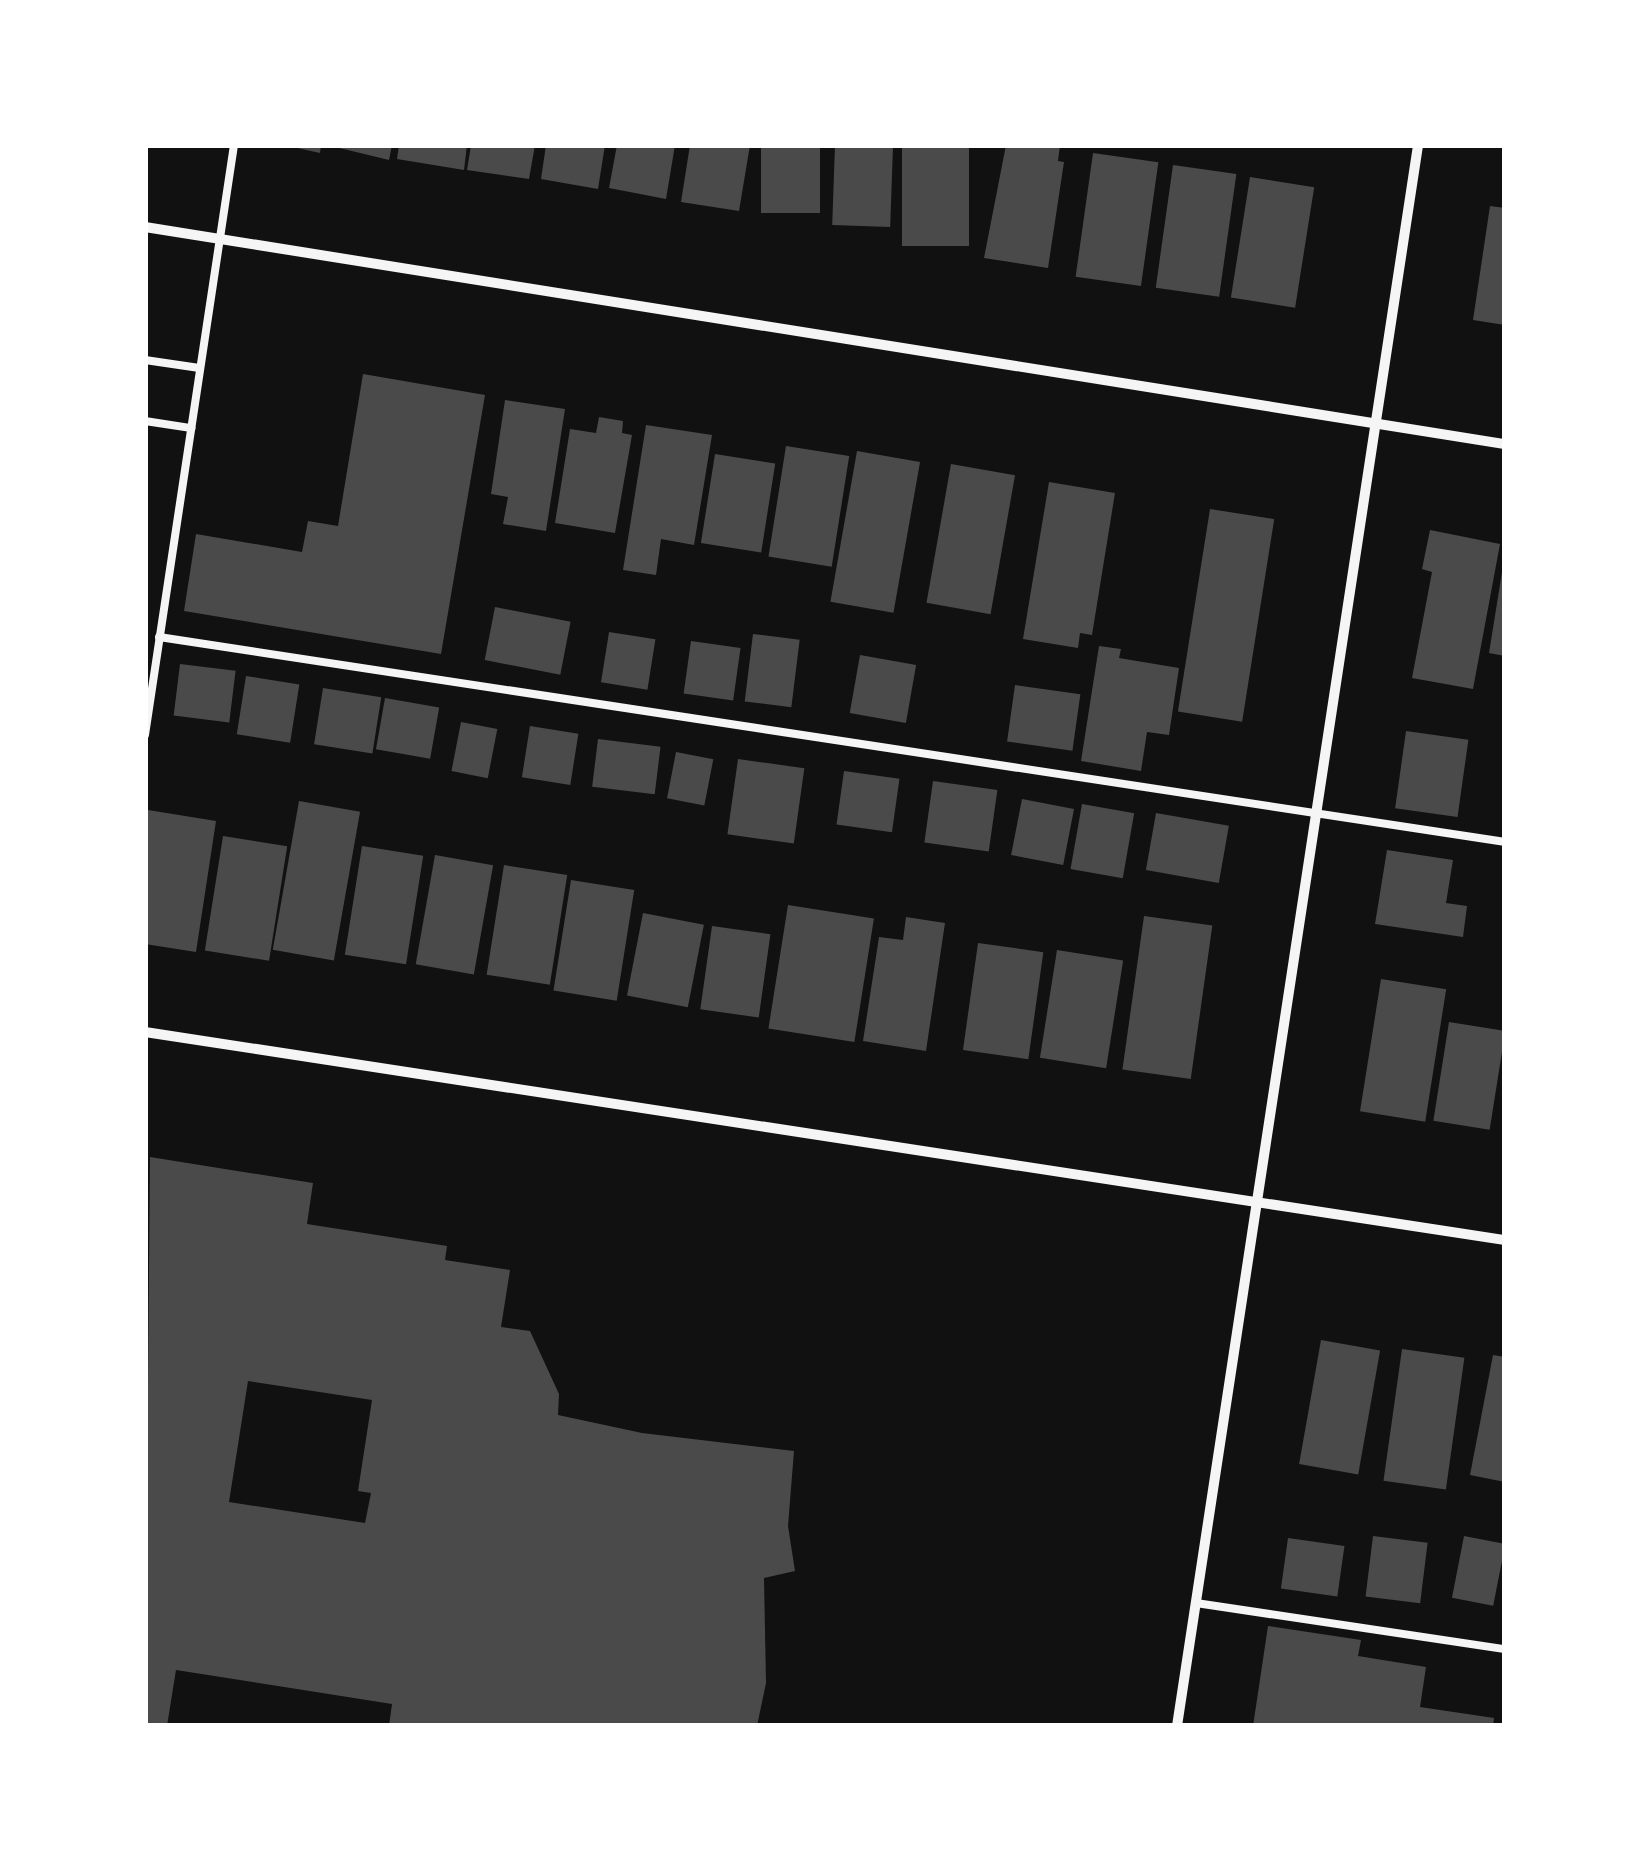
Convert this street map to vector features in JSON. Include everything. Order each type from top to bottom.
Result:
[{"type":"street","points":[[1177,1726],[1260,1202],[1418,145]]},
{"type":"street","points":[[145,227],[1505,444]]},
{"type":"street","points":[[145,1032],[1505,1240]]},
{"type":"lane","points":[[145,735],[234,145]]},
{"type":"lane","points":[[145,360],[199,368]]},
{"type":"lane","points":[[145,421],[190,428]]},
{"type":"lane","points":[[159,638],[1505,842]]},
{"type":"lane","points":[[1196,1603],[1505,1649]]},
{"type":"building","points":[[284,145],[321,145],[320,153]]},
{"type":"building","points":[[327,145],[392,145],[389,160]]},
{"type":"building","points":[[399,145],[467,145],[464,170],[397,159]]},
{"type":"building","points":[[471,145],[535,145],[529,179],[467,170]]},
{"type":"building","points":[[546,145],[605,145],[598,189],[541,179]]},
{"type":"building","points":[[617,145],[675,145],[666,199],[609,188]]},
{"type":"building","points":[[690,145],[750,145],[739,211],[681,202]]},
{"type":"building","points":[[761,145],[820,145],[820,213],[761,213]]},
{"type":"building","points":[[835,145],[893,147],[890,227],[832,225]]},
{"type":"building","points":[[902,145],[969,145],[969,246],[902,246]]},
{"type":"building","points":[[1006,145],[1060,145],[1058,161],[1064,162],[1048,268],[984,258]]},
{"type":"building","points":[[1093,153],[1158,162],[1141,286],[1076,277]]},
{"type":"building","points":[[1173,165],[1236,174],[1219,297],[1156,288]]},
{"type":"building","points":[[1250,177],[1314,187],[1295,308],[1231,297]]},
{"type":"building","points":[[1490,206],[1505,208],[1505,325],[1473,320]]},
{"type":"building","points":[[363,374],[485,395],[441,654],[184,611],[196,534],[302,552],[308,521],[338,526]]},
{"type":"building","points":[[505,400],[565,409],[546,531],[503,524],[508,497],[491,494]]},
{"type":"building","points":[[599,417],[623,421],[622,433],[632,435],[615,533],[555,523],[570,429],[596,433]]},
{"type":"building","points":[[646,425],[712,435],[694,545],[661,539],[656,575],[623,570]]},
{"type":"building","points":[[786,446],[849,456],[832,567],[768,557]]},
{"type":"building","points":[[857,451],[920,462],[893,613],[830,602]]},
{"type":"building","points":[[715,454],[775,464],[761,552],[701,543]]},
{"type":"building","points":[[951,464],[1015,475],[991,614],[927,603]]},
{"type":"building","points":[[1049,482],[1115,493],[1092,635],[1080,633],[1078,648],[1023,639]]},
{"type":"building","points":[[1210,509],[1274,519],[1242,722],[1178,711]]},
{"type":"building","points":[[1430,530],[1500,544],[1473,689],[1412,678],[1432,572],[1422,569]]},
{"type":"building","points":[[1505,566],[1505,656],[1489,653]]},
{"type":"building","points":[[495,607],[571,622],[560,675],[485,660]]},
{"type":"building","points":[[609,632],[655,639],[647,690],[601,682]]},
{"type":"building","points":[[753,634],[800,640],[791,707],[745,701]]},
{"type":"building","points":[[691,641],[741,648],[733,700],[684,693]]},
{"type":"building","points":[[1099,646],[1121,649],[1119,658],[1179,668],[1169,735],[1147,732],[1141,771],[1081,761]]},
{"type":"building","points":[[860,655],[916,665],[906,723],[850,713]]},
{"type":"building","points":[[180,664],[236,671],[229,722],[174,716]]},
{"type":"building","points":[[246,676],[299,684],[290,743],[237,734]]},
{"type":"building","points":[[1015,685],[1080,694],[1072,751],[1007,741]]},
{"type":"building","points":[[323,688],[381,697],[372,754],[314,744]]},
{"type":"building","points":[[385,698],[439,708],[430,759],[376,749]]},
{"type":"building","points":[[461,722],[497,729],[488,778],[451,771]]},
{"type":"building","points":[[530,726],[578,734],[570,785],[522,777]]},
{"type":"building","points":[[1406,731],[1468,740],[1458,817],[1395,808]]},
{"type":"building","points":[[598,739],[661,747],[655,794],[592,787]]},
{"type":"building","points":[[676,752],[713,759],[704,805],[667,798]]},
{"type":"building","points":[[738,759],[804,768],[794,844],[727,834]]},
{"type":"building","points":[[844,771],[899,779],[892,832],[836,824]]},
{"type":"building","points":[[933,781],[997,790],[989,851],[924,842]]},
{"type":"building","points":[[1022,799],[1074,809],[1063,865],[1011,855]]},
{"type":"building","points":[[299,801],[360,812],[334,960],[273,950]]},
{"type":"building","points":[[1082,804],[1134,813],[1123,878],[1071,869]]},
{"type":"building","points":[[148,810],[216,821],[196,952],[145,944]]},
{"type":"building","points":[[1156,813],[1229,826],[1219,883],[1146,870]]},
{"type":"building","points":[[223,836],[287,846],[269,961],[205,951]]},
{"type":"building","points":[[362,846],[423,856],[406,964],[345,955]]},
{"type":"building","points":[[1387,850],[1453,860],[1446,903],[1467,906],[1463,937],[1375,924]]},
{"type":"building","points":[[435,855],[493,865],[474,975],[416,964]]},
{"type":"building","points":[[504,865],[567,875],[550,985],[487,975]]},
{"type":"building","points":[[571,880],[634,890],[617,1001],[553,991]]},
{"type":"building","points":[[788,905],[874,919],[854,1042],[768,1028]]},
{"type":"building","points":[[643,913],[704,925],[688,1007],[627,995]]},
{"type":"building","points":[[1144,916],[1212,926],[1191,1079],[1122,1069]]},
{"type":"building","points":[[906,917],[945,923],[926,1051],[863,1041],[879,937],[903,940]]},
{"type":"building","points":[[712,926],[770,934],[759,1017],[700,1009]]},
{"type":"building","points":[[978,943],[1043,952],[1028,1059],[963,1050]]},
{"type":"building","points":[[1057,950],[1123,960],[1106,1068],[1040,1058]]},
{"type":"building","points":[[1381,979],[1446,989],[1425,1122],[1360,1111]]},
{"type":"building","points":[[1449,1022],[1505,1031],[1490,1130],[1433,1121]]},
{"type":"building","points":[[150,1157],[313,1183],[307,1224],[447,1246],[445,1260],[510,1270],[501,1327],[530,1331],[559,1394],[558,1415],[642,1433],[794,1451],[788,1526],[795,1571],[764,1578],[766,1683],[757,1726],[389,1726],[392,1704],[176,1670],[167,1726],[145,1724]],"holes":[[[248,1381],[372,1400],[358,1491],[371,1493],[365,1523],[229,1502]]]},
{"type":"building","points":[[1321,1340],[1380,1350],[1358,1475],[1299,1464]]},
{"type":"building","points":[[1402,1349],[1464,1358],[1446,1489],[1383,1481]]},
{"type":"building","points":[[1493,1355],[1505,1357],[1505,1482],[1470,1475]]},
{"type":"building","points":[[1373,1536],[1428,1543],[1420,1603],[1366,1597]]},
{"type":"building","points":[[1464,1536],[1505,1544],[1493,1606],[1452,1598]]},
{"type":"building","points":[[1288,1538],[1344,1546],[1337,1596],[1281,1589]]},
{"type":"building","points":[[1268,1626],[1361,1640],[1358,1656],[1426,1667],[1420,1707],[1494,1718],[1493,1726],[1253,1726]]}]
